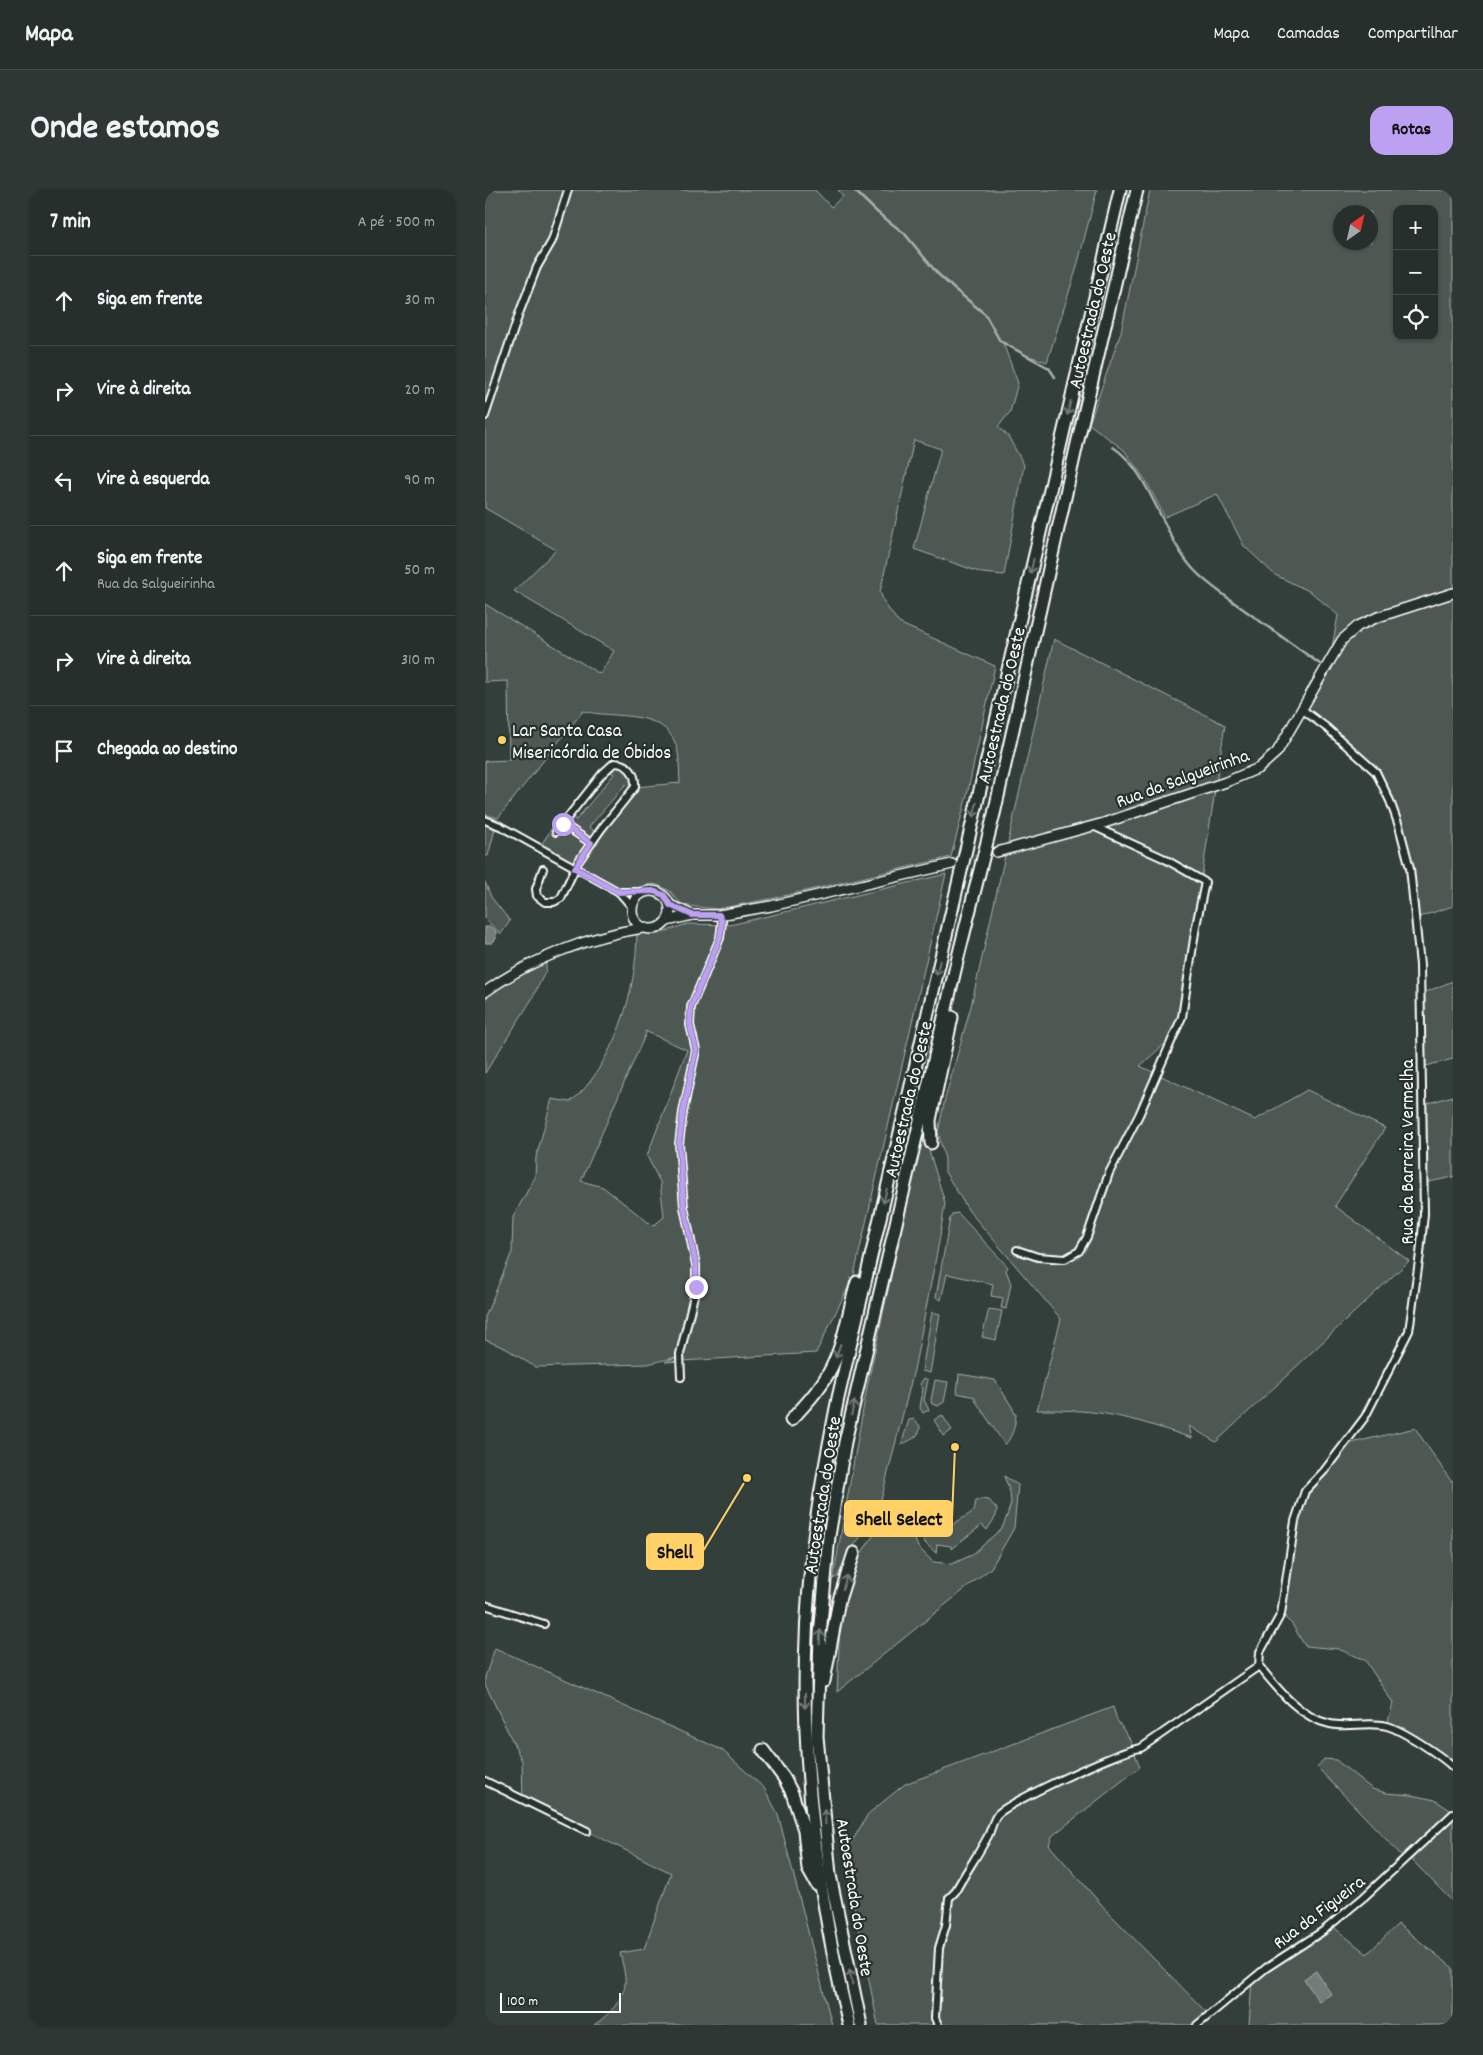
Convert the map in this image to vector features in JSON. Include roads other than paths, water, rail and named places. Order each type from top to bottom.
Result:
[{"type":"highway","name":"Autoestrada do Oeste","points":[[849,2025],[834,1963],[820,1890],[805,1736],[808,1598],[815,1532],[832,1431],[871,1256],[1120,190]]},
{"type":"highway","name":"Autoestrada do Oeste","points":[[861,2025],[831,1875],[817,1736],[819,1635],[828,1546],[845,1442],[959,953],[994,814],[1077,444],[1137,190]]},
{"type":"highway","points":[[931,1143],[930,1120],[955,1003],[959,953]]},
{"type":"highway","points":[[791,1420],[818,1390],[828,1374],[840,1345],[857,1283],[871,1256]]},
{"type":"highway","points":[[818,1715],[839,1600],[855,1553]]},
{"type":"highway","points":[[763,1750],[784,1778],[792,1793],[804,1830],[808,1869],[820,1890]]},
{"type":"street","points":[[485,416],[520,311],[537,267],[552,241],[568,190]]},
{"type":"street","name":"Rua da Salgueirinha","points":[[997,852],[1093,826],[1226,782],[1259,768],[1277,752],[1342,640],[1358,626],[1378,617],[1453,593]]},
{"type":"street","name":"Rua da Barreira Vermelha","points":[[1259,1666],[1260,1652],[1281,1614],[1295,1521],[1305,1491],[1324,1472],[1365,1417],[1409,1331],[1421,1254],[1424,1214],[1420,965],[1410,868],[1390,800],[1376,772],[1327,728],[1303,710]]},
{"type":"street","points":[[543,869],[536,889],[537,896],[545,902],[554,902],[561,898],[575,868],[591,843],[635,787],[636,779],[630,768],[622,763],[614,763],[602,774],[556,832]]},
{"type":"street","points":[[485,820],[500,826],[619,892],[632,911],[636,923],[643,928]]},
{"type":"street","points":[[563,824],[591,843]]},
{"type":"street","points":[[1017,1250],[1038,1257],[1065,1259],[1079,1251],[1087,1238],[1109,1173],[1139,1115],[1182,1017],[1205,882],[1163,858],[1093,826]]},
{"type":"street","points":[[485,992],[508,976],[546,956],[624,932],[643,928],[656,929],[667,921],[692,915],[719,915],[771,906],[952,864]]},
{"type":"street","points":[[619,892],[659,892],[664,895],[670,905],[692,915]]},
{"type":"street","points":[[624,932],[637,896],[642,892]]},
{"type":"street","points":[[667,921],[670,905]]},
{"type":"street","points":[[681,1377],[680,1354],[696,1287],[696,1265],[684,1207],[679,1144],[683,1112],[696,1050],[690,1025],[691,1007],[720,938],[722,922],[719,915]]},
{"type":"street","points":[[485,1605],[544,1624]]},
{"type":"street","points":[[939,2025],[935,2018],[939,1948],[946,1925],[949,1898],[955,1892],[988,1836],[997,1815],[1082,1770],[1132,1748],[1141,1748],[1259,1666],[1280,1691],[1307,1714],[1329,1724],[1387,1726],[1408,1737],[1453,1767]]},
{"type":"street","points":[[485,1781],[587,1831]]},
{"type":"street","name":"Rua da Figueira","points":[[1197,2025],[1266,1968],[1323,1931],[1364,1897],[1453,1814]]},
{"type":"waterway","points":[[854,190],[878,213],[904,233],[937,273],[985,314],[1000,341],[1049,368],[1055,377]]},
{"type":"waterway","points":[[1113,447],[1137,471],[1173,539],[1194,570],[1209,584],[1320,664]]},
{"type":"tunnel","points":[[958,862],[997,852]]},
{"type":"place","name":"Lar Santa Casa Misericórdia de Óbidos","points":[[502,740]]},
{"type":"place","name":"Shell Select","points":[[955,1447]]},
{"type":"place","name":"Shell","points":[[747,1478]]}]
